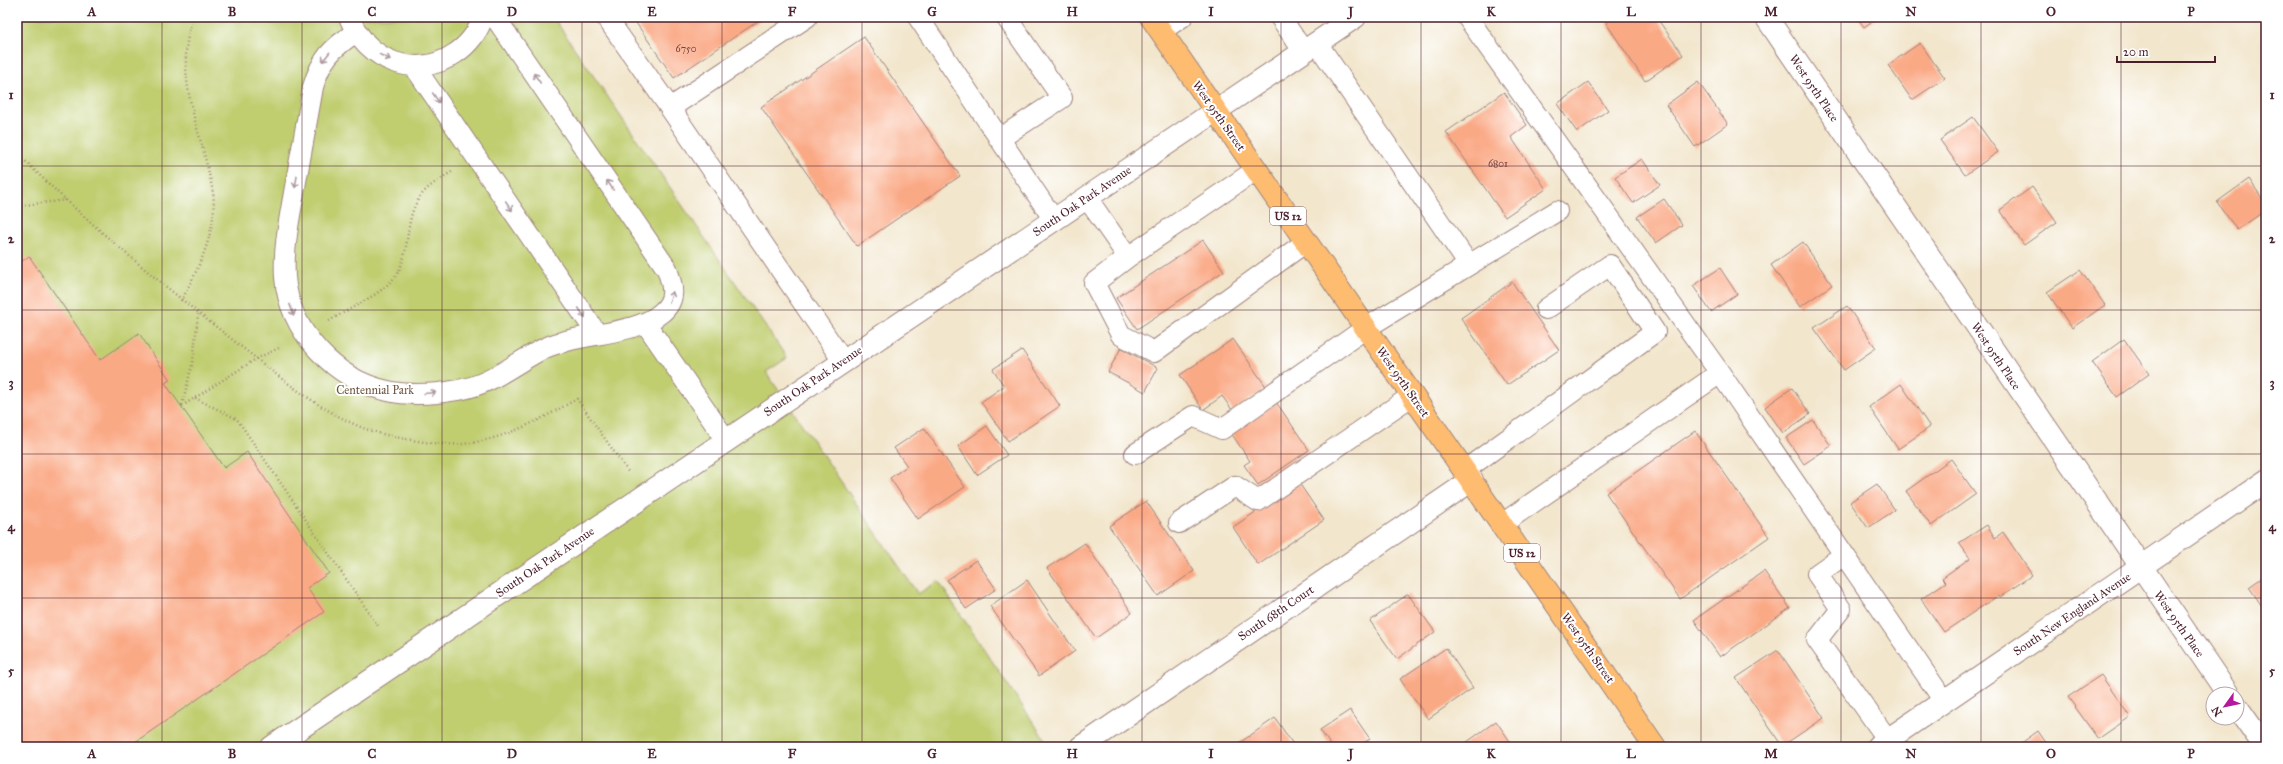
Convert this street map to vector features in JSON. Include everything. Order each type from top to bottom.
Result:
[{"type":"main road","name":"West 95th Street","points":[[1156,24],[1655,747]]},
{"type":"street","name":"South Oak Park Avenue","points":[[272,747],[1355,17]]},
{"type":"street","name":"West 95th Place","points":[[1766,17],[2139,567],[2222,686]]},
{"type":"street","name":"South 68th Court","points":[[1081,747],[1468,475]]},
{"type":"street","name":"South New England Avenue","points":[[1883,743],[2266,481]]},
{"type":"street","points":[[2245,718],[2265,747]]},
{"type":"lane","points":[[483,17],[474,36],[462,49],[448,58],[437,62],[414,66],[397,63],[381,56],[367,46],[352,25],[319,67],[313,87],[287,230],[285,277],[291,310],[304,335],[330,362],[355,379],[388,391],[421,394],[458,390],[490,381],[544,349],[572,338],[646,324],[663,312],[671,301],[674,289],[667,269],[495,17]]},
{"type":"lane","points":[[606,17],[843,361]]},
{"type":"lane","points":[[670,108],[807,17]]},
{"type":"lane","points":[[918,17],[1054,220]]},
{"type":"lane","points":[[999,139],[1062,98],[1006,17]]},
{"type":"lane","points":[[1156,24],[1182,17]]},
{"type":"lane","points":[[1280,17],[1311,47],[1469,265]]},
{"type":"lane","points":[[1467,17],[1720,373],[1944,701]]},
{"type":"lane","points":[[414,66],[597,334]]},
{"type":"lane","points":[[1256,170],[1128,257],[1094,283],[1121,335],[1154,352],[1306,242]]},
{"type":"lane","points":[[1087,198],[1128,257]]},
{"type":"lane","points":[[1135,454],[1193,416],[1222,429],[1366,328],[1557,211]]},
{"type":"lane","points":[[1468,475],[1655,332],[1610,265],[1546,309]]},
{"type":"lane","points":[[646,324],[726,440]]},
{"type":"lane","points":[[1502,524],[1720,373]]},
{"type":"lane","points":[[1179,523],[1235,486],[1258,500],[1413,395]]},
{"type":"lane","points":[[1844,555],[1817,574],[1841,609],[1817,640],[1883,743]]},
{"type":"path","points":[[181,301],[200,265],[209,238],[214,207],[211,181],[190,104],[185,66],[187,36],[193,17]]},
{"type":"path","points":[[198,314],[193,362],[182,406],[256,359],[304,335],[365,299],[394,278],[401,265],[407,245],[412,210],[420,195],[476,156]]},
{"type":"path","points":[[17,206],[66,200]]},
{"type":"path","points":[[195,398],[236,418],[378,626]]},
{"type":"green space","name":"Centennial Park","points":[[17,17],[553,17],[787,358],[766,372],[918,594],[938,581],[1050,747],[17,747]]},
{"type":"building","points":[[632,17],[764,17],[674,78]]},
{"type":"building","points":[[1614,17],[1656,17],[1683,55],[1645,81],[1606,23]]},
{"type":"building","points":[[1857,17],[1878,17],[1864,27]]},
{"type":"building","points":[[864,37],[960,176],[857,246],[761,107]]},
{"type":"building","points":[[1920,43],[1945,78],[1912,100],[1888,65]]},
{"type":"building","points":[[1588,82],[1608,110],[1577,132],[1557,104]]},
{"type":"building","points":[[1698,82],[1728,124],[1695,147],[1666,105]]},
{"type":"building","points":[[1504,92],[1527,125],[1511,137],[1546,189],[1505,217],[1446,132]]},
{"type":"building","points":[[1973,117],[1998,152],[1965,175],[1940,140]]},
{"type":"building","points":[[1642,159],[1660,185],[1633,203],[1615,177]]},
{"type":"building","points":[[2249,179],[2266,204],[2266,210],[2237,230],[2217,202]]},
{"type":"building","points":[[2032,187],[2057,222],[2024,245],[2000,210]]},
{"type":"building","points":[[1664,199],[1682,225],[1656,243],[1637,217]]},
{"type":"building","points":[[1203,240],[1224,271],[1137,329],[1116,298]]},
{"type":"building","points":[[1803,242],[1832,285],[1800,307],[1771,265]]},
{"type":"building","points":[[29,256],[100,360],[139,333],[170,380],[165,383],[224,468],[247,452],[329,573],[307,588],[324,612],[128,747],[17,747],[17,265]]},
{"type":"building","points":[[1720,268],[1737,294],[1711,312],[1693,286]]},
{"type":"building","points":[[2080,270],[2105,305],[2072,328],[2047,292]]},
{"type":"building","points":[[1512,282],[1559,350],[1507,385],[1461,318]]},
{"type":"building","points":[[1847,306],[1876,348],[1844,370],[1814,328]]},
{"type":"building","points":[[1233,339],[1267,388],[1233,411],[1222,396],[1203,410],[1180,375]]},
{"type":"building","points":[[2124,339],[2149,374],[2117,397],[2092,362]]},
{"type":"building","points":[[1121,348],[1158,368],[1145,392],[1108,372]]},
{"type":"building","points":[[1022,350],[1060,406],[1008,441],[981,402],[1004,386],[993,369]]},
{"type":"building","points":[[1901,384],[1930,427],[1898,449],[1869,407]]},
{"type":"building","points":[[1792,388],[1810,414],[1783,433],[1765,407]]},
{"type":"building","points":[[1276,402],[1309,450],[1258,485],[1244,465],[1250,461],[1231,433]]},
{"type":"building","points":[[1813,420],[1831,446],[1804,464],[1786,438]]},
{"type":"building","points":[[987,426],[1007,455],[977,475],[958,446]]},
{"type":"building","points":[[924,428],[965,487],[918,519],[890,478],[907,466],[894,448]]},
{"type":"building","points":[[1695,431],[1769,537],[1680,599],[1606,493]]},
{"type":"building","points":[[1951,459],[1976,494],[1931,526],[1906,491]]},
{"type":"building","points":[[1299,483],[1324,520],[1258,565],[1233,527]]},
{"type":"building","points":[[1877,484],[1895,510],[1868,528],[1850,502]]},
{"type":"building","points":[[1146,501],[1194,571],[1158,596],[1109,526]]},
{"type":"building","points":[[1987,525],[1995,538],[2003,532],[2032,575],[1944,632],[1921,599],[1946,582],[1942,578],[1970,558],[1959,543]]},
{"type":"building","points":[[1085,543],[1132,613],[1096,638],[1047,568]]},
{"type":"building","points":[[976,560],[996,589],[966,609],[947,580]]},
{"type":"building","points":[[1764,571],[1790,608],[1720,657],[1694,620]]},
{"type":"building","points":[[2266,575],[2266,612],[2249,587]]},
{"type":"building","points":[[1027,580],[1075,651],[1039,676],[990,606]]},
{"type":"building","points":[[1408,594],[1435,632],[1397,659],[1370,621]]},
{"type":"building","points":[[1446,648],[1473,688],[1428,719],[1400,679]]},
{"type":"building","points":[[1778,650],[1824,718],[1782,746],[1736,678]]},
{"type":"building","points":[[2101,675],[2130,717],[2098,739],[2068,697]]},
{"type":"building","points":[[1350,710],[1370,739],[1357,747],[1332,747],[1320,730]]},
{"type":"building","points":[[1275,718],[1295,747],[1241,747],[1238,744]]},
{"type":"building","points":[[1496,721],[1514,747],[1465,747],[1463,745]]},
{"type":"building","points":[[2038,731],[2049,747],[2016,747]]}]
